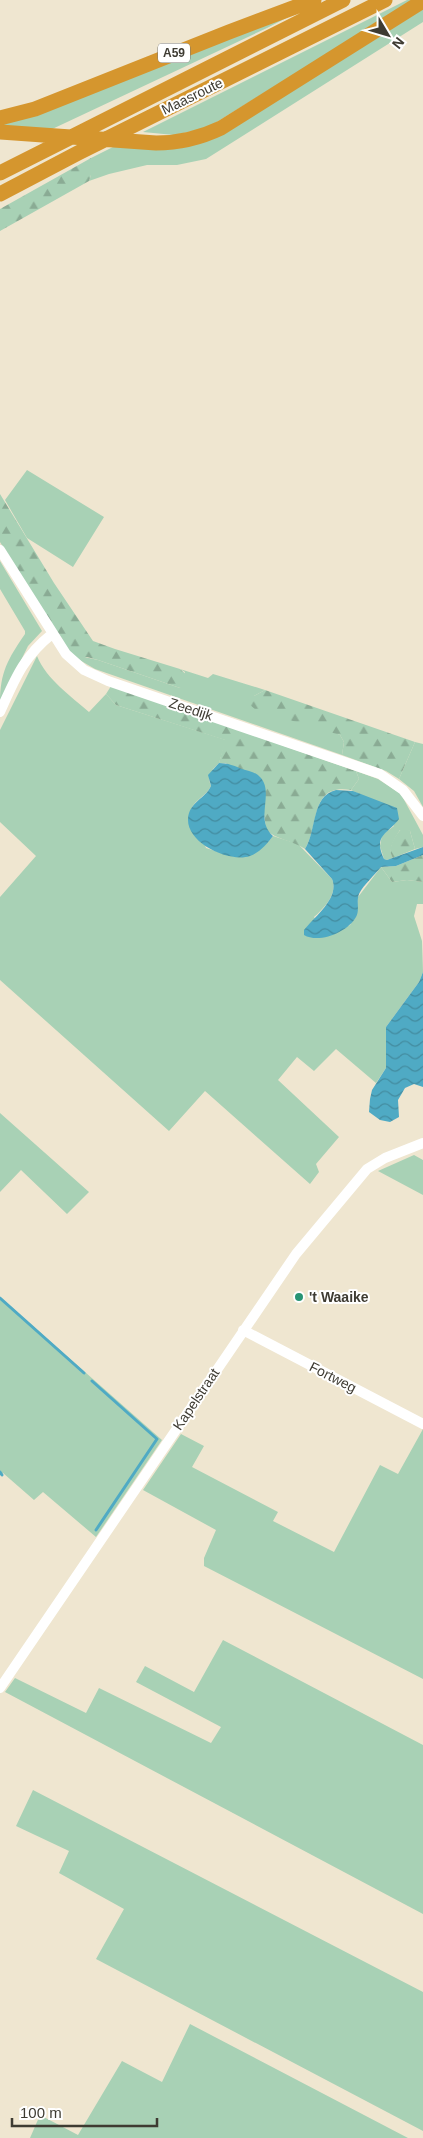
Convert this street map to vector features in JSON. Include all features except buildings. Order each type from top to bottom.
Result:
[{"type":"highway","name":"A59","points":[[0,118],[36,109],[314,0]]},
{"type":"highway","name":"Maasroute","points":[[0,173],[343,0]]},
{"type":"highway","name":"Maasroute","points":[[0,194],[78,152],[385,0]]},
{"type":"highway","points":[[0,132],[156,143],[199,138],[221,128],[423,1]]},
{"type":"street","name":"Zeedijk","points":[[0,550],[52,634],[74,663],[98,678],[380,774],[403,790],[423,816]]},
{"type":"street","points":[[0,712],[24,662],[52,634]]},
{"type":"street","name":"Kapelstraat","points":[[0,1688],[291,1261],[366,1169],[385,1158],[423,1143]]},
{"type":"street","name":"Fortweg","points":[[243,1330],[423,1424]]},
{"type":"green space","points":[[407,0],[415,0],[207,128],[174,135],[143,132]]},
{"type":"green space","points":[[319,1],[267,28],[48,131],[0,129],[0,121]]},
{"type":"green space","points":[[423,8],[423,22],[206,159],[177,165],[147,165],[89,181],[91,158],[121,143],[189,145]]},
{"type":"green space","points":[[91,158],[89,181],[0,231],[0,209]]},
{"type":"green space","points":[[27,470],[104,517],[73,567],[27,538],[5,500]]},
{"type":"green space","points":[[0,494],[54,583],[93,641],[180,669],[188,676],[188,682],[184,687],[180,688],[87,657],[76,658],[62,643],[0,542]]},
{"type":"green space","points":[[0,561],[42,631],[28,646],[0,703],[3,674],[25,631],[0,589]]},
{"type":"green space","points":[[37,656],[41,665],[53,680],[89,712],[106,694],[116,705],[226,740],[219,763],[213,769],[209,780],[211,786],[191,809],[206,848],[228,855],[268,842],[273,836],[298,844],[332,879],[332,895],[326,905],[314,917],[325,936],[350,925],[356,916],[358,897],[381,867],[392,882],[407,880],[423,882],[423,904],[417,904],[414,916],[422,941],[423,972],[419,982],[386,1027],[386,1068],[376,1083],[336,1049],[314,1071],[297,1057],[278,1080],[339,1137],[316,1164],[319,1172],[310,1184],[205,1091],[169,1131],[0,980],[0,897],[36,856],[0,822],[0,730]]},
{"type":"green space","points":[[80,656],[98,660],[180,688],[185,672],[180,669],[208,678],[213,674],[265,690],[254,696],[340,735],[344,742],[342,755],[95,669],[76,658]]},
{"type":"green space","points":[[111,686],[356,771],[359,779],[351,790],[338,790],[328,793],[322,799],[310,839],[305,849],[266,830],[264,812],[226,763],[219,763],[225,740],[116,705],[106,694]]},
{"type":"green space","points":[[265,690],[415,742],[399,779],[386,771],[342,755],[344,742],[340,735],[256,710],[249,704],[254,696]]},
{"type":"green space","points":[[415,742],[423,744],[423,807],[414,791],[399,779]]},
{"type":"green space","points":[[356,771],[378,779],[401,794],[423,835],[423,847],[415,849],[410,831],[400,830],[391,847],[393,858],[384,859],[380,846],[382,835],[394,826],[367,798],[351,790],[359,779]]},
{"type":"green space","points":[[403,827],[410,831],[415,849],[393,858],[391,846]]},
{"type":"green space","points":[[423,855],[423,882],[407,880],[392,882],[381,867],[396,866]]},
{"type":"green space","points":[[0,1113],[89,1192],[67,1214],[21,1170],[0,1192]]},
{"type":"green space","points":[[414,1155],[423,1160],[423,1195],[378,1171]]},
{"type":"green space","points":[[0,1297],[162,1440],[96,1537],[43,1492],[34,1500],[3,1473],[0,1475]]},
{"type":"green space","points":[[423,1429],[423,1679],[204,1566],[204,1558],[216,1530],[143,1490],[181,1434],[204,1446],[192,1467],[278,1512],[273,1521],[334,1552],[380,1465],[398,1474]]},
{"type":"green space","points":[[223,1640],[423,1745],[423,1914],[5,1692],[15,1678],[86,1713],[99,1688],[211,1743],[221,1727],[136,1682],[145,1666],[194,1692]]},
{"type":"green space","points":[[33,1790],[423,1992],[423,2131],[96,1959],[124,1909],[59,1873],[69,1851],[16,1826]]},
{"type":"green space","points":[[190,2024],[408,2138],[30,2138],[40,2115],[78,2135],[122,2061],[162,2082]]},
{"type":"water","points":[[219,763],[254,773],[264,783],[266,790],[265,822],[273,836],[253,855],[232,857],[211,850],[194,836],[190,828],[189,813],[211,786],[208,775]]},
{"type":"water","points":[[336,790],[353,791],[397,808],[399,819],[381,840],[380,845],[384,859],[387,860],[423,847],[423,855],[396,866],[381,867],[366,883],[359,894],[356,917],[347,927],[333,935],[317,938],[310,937],[304,935],[304,930],[325,907],[334,886],[332,879],[305,849],[309,841],[318,806],[328,793]]},
{"type":"water","points":[[423,972],[423,1087],[414,1084],[405,1088],[398,1100],[399,1117],[390,1122],[380,1120],[369,1112],[372,1090],[386,1068],[386,1027],[419,982]]},
{"type":"waterway","points":[[0,1298],[84,1373]]},
{"type":"waterway","points":[[92,1381],[157,1439],[96,1530]]},
{"type":"place","name":"'t Waaike","points":[[299,1297]]}]
